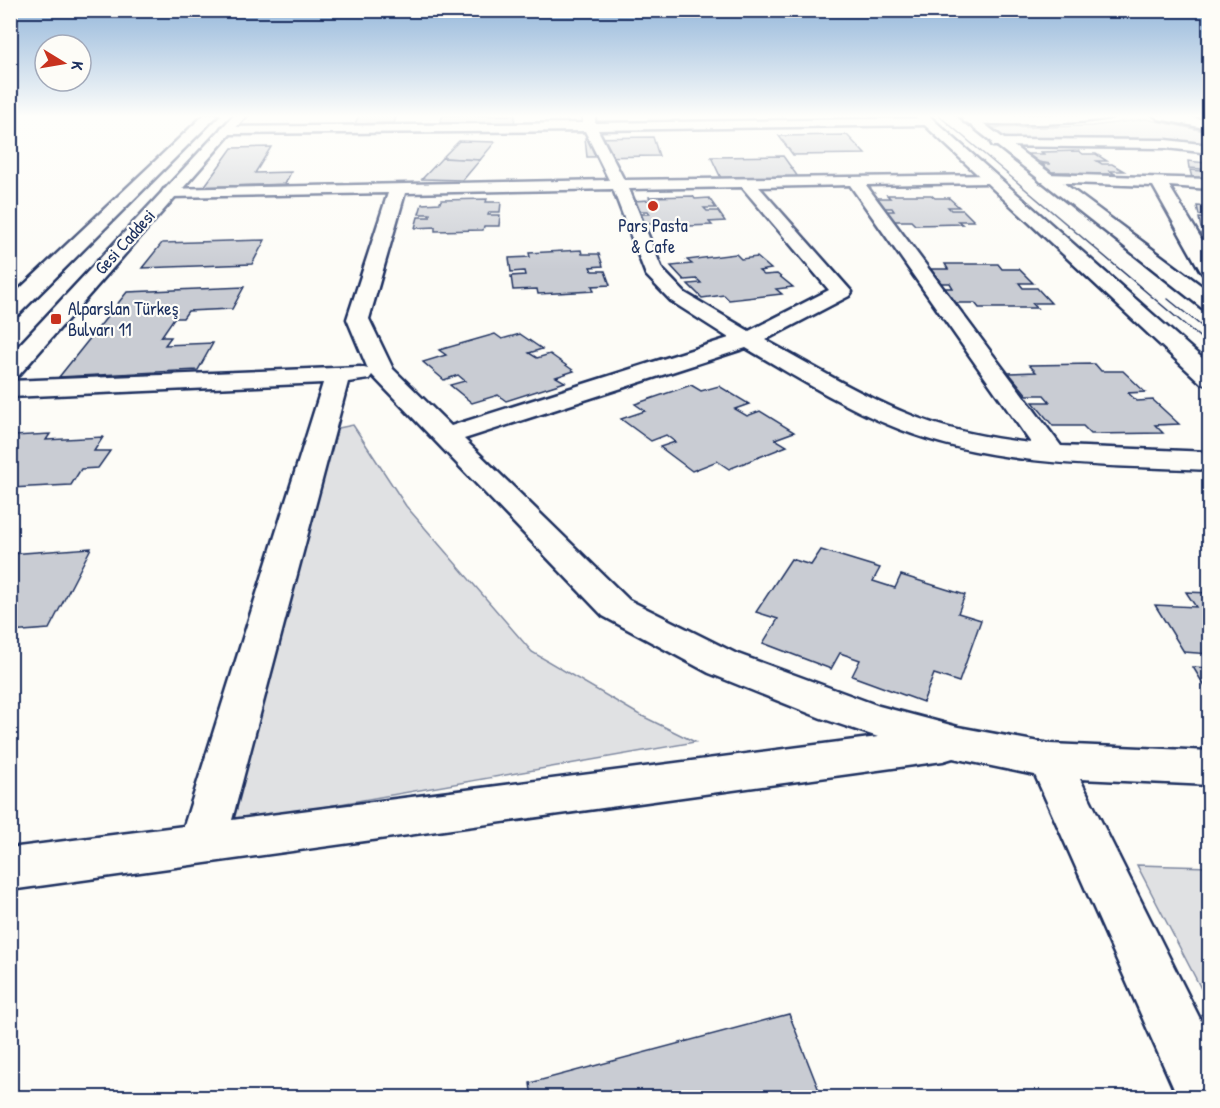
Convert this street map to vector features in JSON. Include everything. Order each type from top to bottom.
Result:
[{"type":"street","name":"Gesi Caddesi","points":[[10,310],[158,167]]},
{"type":"street","name":"Gesi Caddesi","points":[[10,370],[193,167]]},
{"type":"street","points":[[611,167],[653,271],[678,297],[748,340],[854,399],[909,424],[975,443],[1053,454],[1209,461]]},
{"type":"street","points":[[976,167],[1209,378]]},
{"type":"street","points":[[1030,167],[1209,303]]},
{"type":"street","points":[[170,192],[988,178]]},
{"type":"street","points":[[1046,179],[1209,184]]},
{"type":"street","points":[[855,181],[1053,454]]},
{"type":"street","points":[[1158,181],[1209,270]]},
{"type":"street","points":[[446,436],[748,340],[842,292],[746,182]]},
{"type":"street","points":[[398,188],[358,319],[372,354],[383,373],[616,608],[722,663],[795,693],[876,721],[958,743],[1050,761],[1209,768]]},
{"type":"street","points":[[10,390],[383,373]]},
{"type":"street","points":[[202,843],[338,375]]},
{"type":"street","points":[[10,869],[958,743]]},
{"type":"street","points":[[1050,761],[1208,1098]]},
{"type":"shaded area","points":[[353,425],[406,506],[532,652],[638,714],[695,742],[208,827],[334,429]]},
{"type":"shaded area","points":[[1137,865],[1209,867],[1209,1004]]},
{"type":"building","points":[[219,167],[259,167],[255,173],[291,172],[285,184],[204,187]]},
{"type":"building","points":[[434,167],[474,167],[463,180],[422,179]]},
{"type":"building","points":[[716,167],[791,167],[798,177],[721,178]]},
{"type":"building","points":[[1045,167],[1117,167],[1124,171],[1110,171],[1115,174],[1052,172]]},
{"type":"building","points":[[1210,167],[1210,179],[1192,178],[1190,170],[1201,171],[1201,169],[1189,168]]},
{"type":"building","points":[[887,195],[931,195],[935,198],[949,198],[959,207],[948,207],[951,210],[963,210],[974,221],[958,221],[962,224],[915,225],[911,221],[892,221],[883,211],[894,211],[892,208],[881,208],[872,198],[890,198]]},
{"type":"building","points":[[693,196],[695,199],[709,198],[716,208],[704,208],[707,211],[718,211],[725,221],[709,222],[712,225],[665,227],[663,224],[643,224],[638,214],[650,214],[648,211],[637,211],[632,201],[650,200],[649,197]]},
{"type":"building","points":[[487,199],[486,202],[501,202],[500,212],[489,212],[488,215],[500,215],[499,226],[484,226],[483,230],[435,231],[435,227],[415,228],[418,217],[430,217],[430,214],[419,214],[422,204],[440,203],[441,200]]},
{"type":"building","points":[[1197,206],[1210,207],[1210,216],[1199,215]]},
{"type":"building","points":[[1199,218],[1210,219],[1210,229],[1201,228]]},
{"type":"building","points":[[265,240],[252,264],[142,268],[162,243]]},
{"type":"building","points":[[581,250],[582,254],[599,254],[603,266],[590,267],[592,271],[605,271],[610,285],[592,286],[594,291],[538,294],[537,289],[513,290],[511,276],[525,275],[524,271],[511,272],[509,258],[530,257],[529,253]]},
{"type":"building","points":[[736,254],[741,259],[757,257],[771,269],[759,271],[764,275],[777,274],[793,287],[776,289],[782,294],[729,300],[724,295],[702,298],[688,284],[701,283],[697,279],[684,280],[671,266],[692,264],[687,260]]},
{"type":"building","points":[[945,264],[998,264],[1002,269],[1019,269],[1033,283],[1019,283],[1023,288],[1037,288],[1051,303],[1032,303],[1037,308],[979,308],[975,303],[950,303],[940,288],[953,288],[950,283],[937,283],[926,269],[948,269]]},
{"type":"building","points":[[244,287],[232,309],[188,311],[183,318],[174,318],[161,337],[171,337],[165,345],[213,343],[198,370],[59,377],[127,292]]},
{"type":"building","points":[[495,334],[502,339],[520,334],[542,349],[529,353],[537,358],[550,354],[574,371],[556,377],[565,382],[506,401],[498,395],[472,403],[450,385],[465,381],[458,375],[444,380],[423,362],[446,355],[439,350]]},
{"type":"building","points":[[1095,364],[1101,371],[1123,371],[1145,392],[1128,393],[1137,401],[1153,400],[1179,424],[1155,425],[1163,433],[1091,434],[1083,426],[1053,426],[1033,402],[1050,402],[1044,395],[1027,395],[1009,373],[1036,372],[1029,365]]},
{"type":"building","points":[[691,385],[701,391],[719,386],[749,404],[735,409],[747,416],[760,411],[794,432],[775,439],[787,446],[729,469],[717,461],[692,471],[660,447],[675,442],[666,435],[651,441],[621,419],[645,411],[635,404]]},
{"type":"building","points":[[10,433],[16,433],[14,436],[50,434],[46,440],[103,437],[94,451],[110,451],[98,468],[81,469],[71,485],[10,488]]},
{"type":"building","points":[[91,548],[49,629],[10,632],[10,554]]},
{"type":"building","points":[[821,550],[880,568],[873,581],[895,588],[901,575],[965,595],[958,613],[981,620],[959,682],[934,674],[923,702],[852,676],[860,660],[840,653],[831,669],[763,643],[778,619],[756,612],[791,559],[811,565]]},
{"type":"building","points":[[1186,592],[1210,593],[1210,654],[1184,652],[1155,605],[1196,607]]},
{"type":"building","points":[[1193,667],[1210,668],[1210,695]]},
{"type":"building","points":[[789,1014],[822,1098],[532,1098],[530,1083]]},
{"type":"tram line","points":[[999,167],[1210,346]]},
{"type":"tram line","points":[[1168,299],[1210,333]]},
{"type":"place","name":"Pars Pasta & Cafe","points":[[653,206]]},
{"type":"place","name":"Alparslan Türkeş Bulvarı 11","points":[[56,319]]}]
